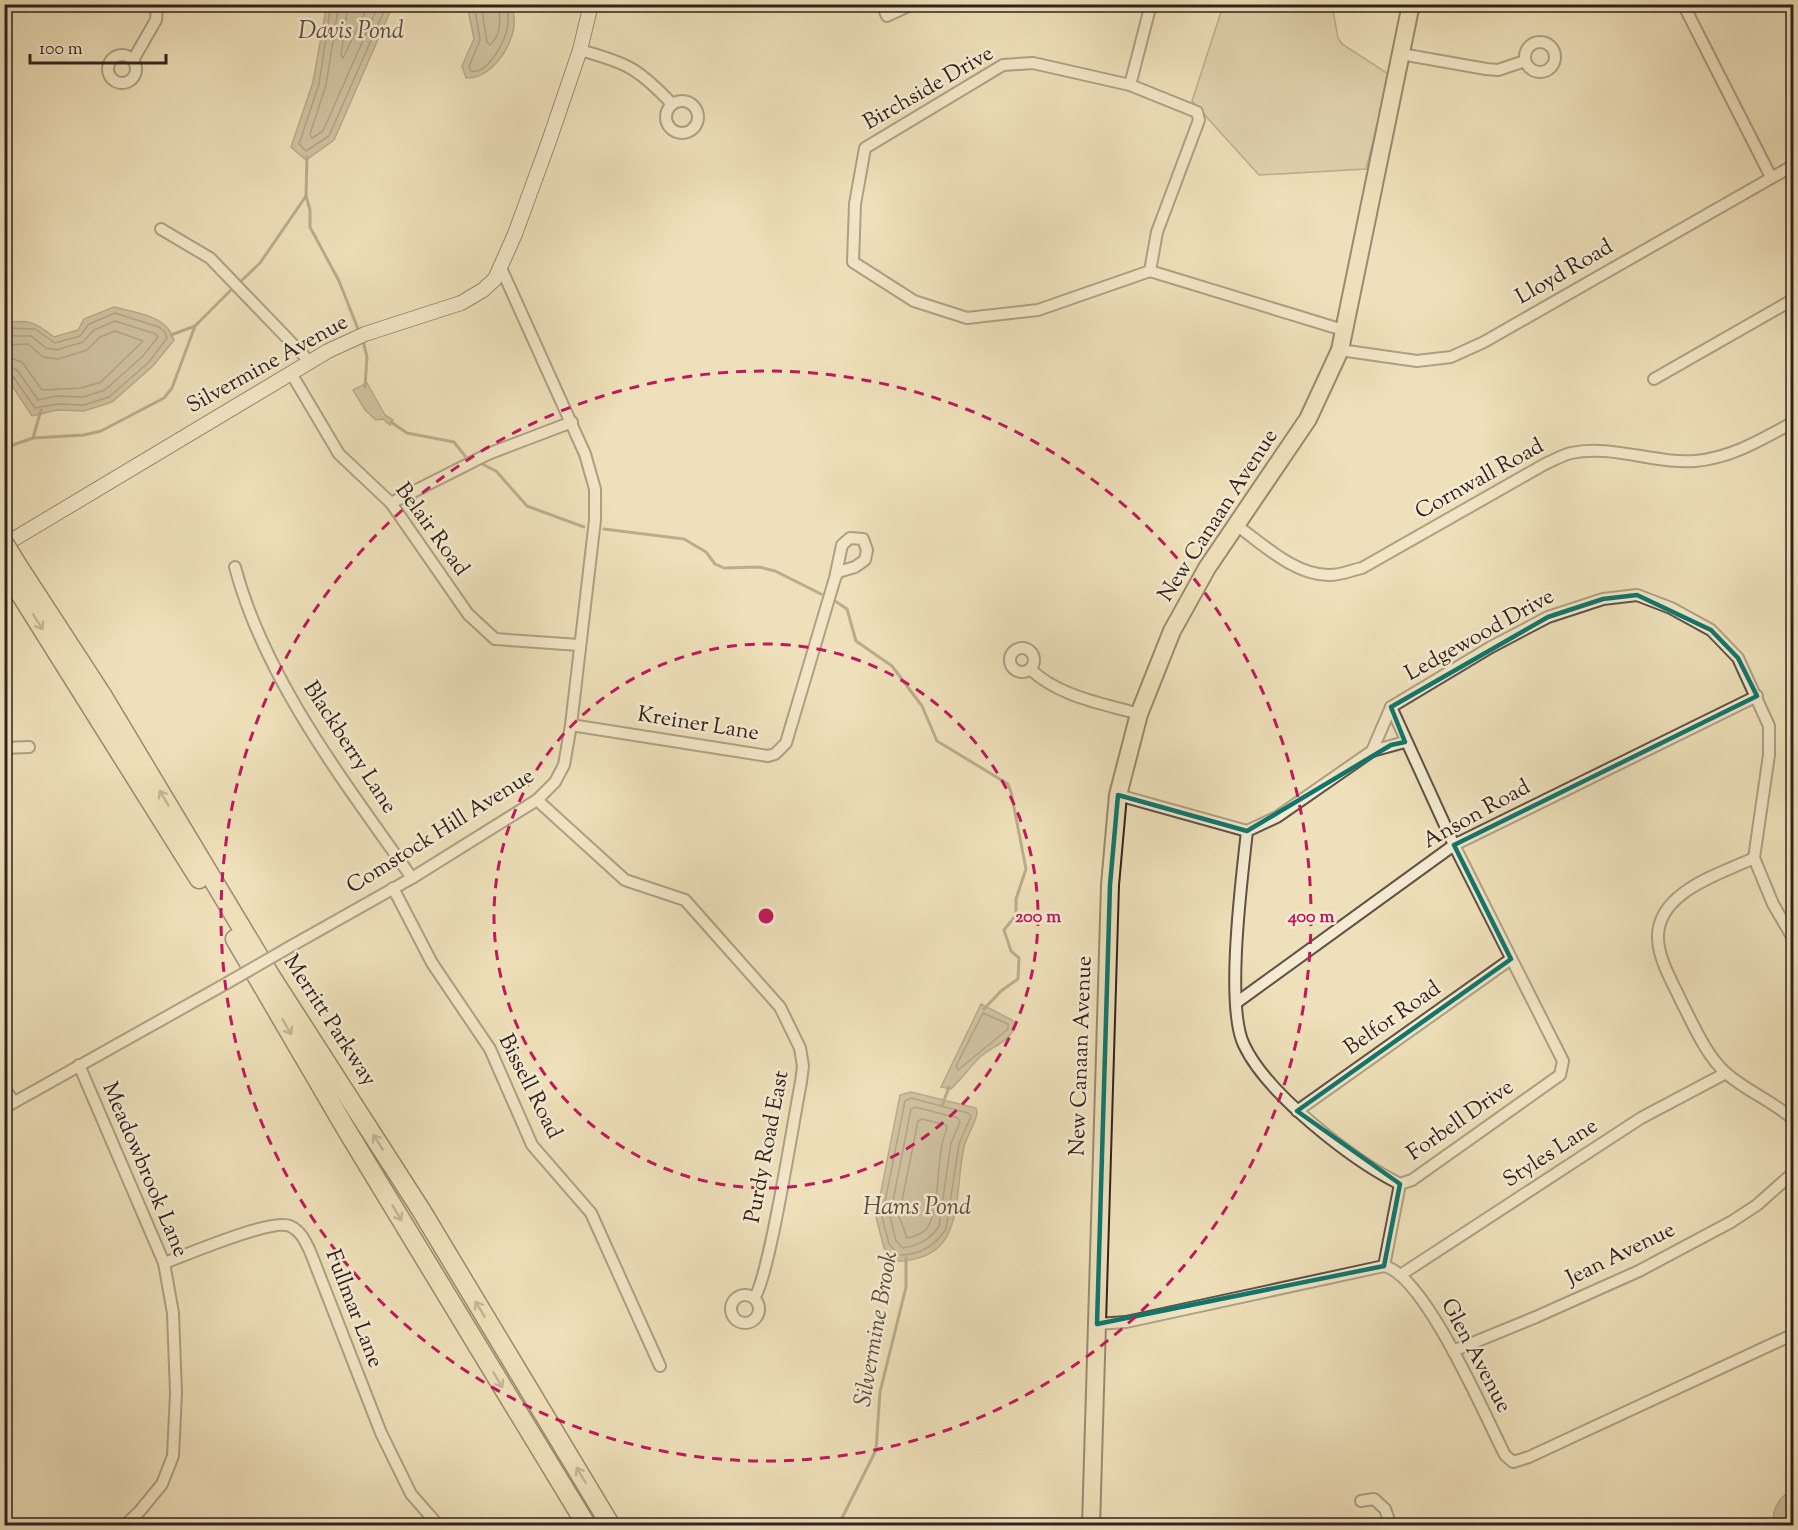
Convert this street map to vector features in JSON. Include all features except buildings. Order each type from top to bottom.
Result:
[{"type":"highway","name":"Merritt Parkway","points":[[4,544],[10,569],[211,898],[346,1129],[587,1526]]},
{"type":"highway","name":"Merritt Parkway","points":[[10,569],[102,695],[270,975],[421,1210],[611,1526]]},
{"type":"main road","name":"New Canaan Avenue","points":[[1091,1526],[1110,885],[1118,795],[1139,714],[1186,604],[1308,419],[1340,350],[1411,4]]},
{"type":"street","points":[[132,60],[156,20],[157,4]]},
{"type":"street","name":"Silvermine Avenue","points":[[4,544],[348,340],[470,299],[491,284],[501,268],[580,50],[591,4]]},
{"type":"street","points":[[882,4],[887,16],[913,4]]},
{"type":"street","points":[[1130,85],[1151,4]]},
{"type":"street","points":[[1683,4],[1771,177]]},
{"type":"street","points":[[580,50],[618,60],[646,76],[672,104]]},
{"type":"street","points":[[1401,54],[1486,69],[1498,69],[1525,61]]},
{"type":"street","name":"Birchside Drive","points":[[1033,63],[1130,85],[1197,112],[1199,120],[1157,232],[1150,271],[1038,310],[967,318],[914,301],[853,262],[855,204],[865,148],[1003,65],[1033,63]]},
{"type":"street","name":"Lloyd Road","points":[[1340,350],[1417,361],[1451,357],[1484,342],[1794,165]]},
{"type":"street","points":[[161,229],[202,252],[218,265],[310,362]]},
{"type":"street","name":"Comstock Hill Avenue","points":[[9,1105],[412,878],[537,800],[555,782],[564,765],[572,725],[596,505],[592,473],[572,422],[501,268]]},
{"type":"street","points":[[1150,271],[1343,330]]},
{"type":"street","points":[[1654,380],[1794,299]]},
{"type":"street","name":"Belair Road","points":[[291,374],[339,454],[391,503],[468,614],[495,639],[579,645]]},
{"type":"street","points":[[391,503],[488,454],[572,422]]},
{"type":"street","name":"Cornwall Road","points":[[1236,525],[1292,565],[1311,574],[1332,575],[1362,568],[1545,464],[1570,453],[1598,452],[1702,460],[1743,450],[1794,422]]},
{"type":"street","name":"Blackberry Lane","points":[[235,567],[242,593],[309,731],[412,878]]},
{"type":"street","name":"Kreiner Lane","points":[[572,725],[768,756],[775,754],[786,743],[835,578]]},
{"type":"street","name":"Ledgewood Drive","points":[[1390,707],[1491,647],[1548,617],[1604,599],[1637,595],[1671,608],[1711,630],[1738,658],[1769,726],[1769,755],[1754,858]]},
{"type":"street","points":[[1030,669],[1046,683],[1064,692],[1139,714]]},
{"type":"street","name":"Anson Road","points":[[1236,1003],[1454,845],[1757,696]]},
{"type":"street","points":[[1372,752],[1390,707]]},
{"type":"street","name":"Forbell Drive","points":[[1247,831],[1240,898],[1236,1003],[1243,1045],[1297,1111],[1343,1148],[1400,1184],[1412,1179],[1560,1075],[1563,1061],[1454,845],[1390,707]]},
{"type":"street","points":[[1118,795],[1247,831],[1277,818],[1372,752],[1405,742]]},
{"type":"street","points":[[4,748],[29,747]]},
{"type":"street","name":"Purdy Road East","points":[[537,800],[625,879],[685,900],[780,1008],[797,1037],[803,1066],[801,1082],[759,1292],[754,1298]]},
{"type":"street","points":[[1794,939],[1773,904],[1754,858],[1678,896],[1660,924],[1658,938],[1660,955],[1700,1038],[1725,1072],[1794,1120]]},
{"type":"street","name":"Bissell Road","points":[[393,888],[432,963],[490,1049],[532,1145],[591,1213],[660,1366]]},
{"type":"street","name":"Belfor Road","points":[[1297,1111],[1511,959]]},
{"type":"street","name":"Meadowbrook Lane","points":[[79,1065],[164,1263],[173,1313],[176,1393],[173,1456],[162,1484],[140,1512],[124,1526]]},
{"type":"street","name":"Styles Lane","points":[[1402,1274],[1641,1118],[1725,1072]]},
{"type":"street","points":[[4,1088],[9,1105]]},
{"type":"street","name":"Jean Avenue","points":[[1453,1351],[1639,1271],[1731,1222],[1757,1205],[1794,1172]]},
{"type":"street","points":[[1097,1324],[1126,1322],[1384,1266],[1400,1184]]},
{"type":"street","name":"Fullmar Lane","points":[[164,1263],[269,1225],[288,1225],[301,1233],[381,1433],[411,1494],[439,1526]]},
{"type":"street","name":"Glen Avenue","points":[[1384,1266],[1402,1274],[1428,1308],[1453,1351],[1505,1455],[1513,1462],[1529,1457],[1794,1334]]},
{"type":"street","points":[[1361,1501],[1374,1499],[1385,1509],[1390,1526]]},
{"type":"highlighted area","points":[[1637,595],[1711,630],[1738,658],[1757,696],[1454,845],[1511,959],[1297,1111],[1400,1184],[1384,1266],[1097,1324],[1110,885],[1118,795],[1247,831],[1391,745],[1405,742],[1391,707],[1548,617],[1603,599]]},
{"type":"shaded area","points":[[1332,5],[1338,38],[1342,44],[1390,75],[1366,169],[1259,175],[1192,101],[1222,9]]},
{"type":"water","name":"Davis Pond","points":[[325,5],[393,5],[334,140],[306,160],[291,147],[313,82]]},
{"type":"water","name":"Davis Pond","points":[[467,5],[513,6],[514,24],[509,44],[498,61],[483,74],[466,78],[462,66],[474,39]]},
{"type":"water","points":[[114,307],[141,313],[158,320],[165,325],[174,340],[153,366],[112,402],[84,411],[57,410],[32,416],[5,375],[5,323],[20,321],[31,323],[54,337],[78,330],[84,319]]},
{"type":"water","points":[[367,383],[385,415],[393,420],[390,425],[383,419],[376,420],[365,410],[353,390]]},
{"type":"water","points":[[981,1004],[1012,1020],[1016,1025],[1013,1032],[1004,1041],[982,1055],[951,1089],[941,1087]]},
{"type":"water","name":"Hams Pond","points":[[911,1092],[976,1108],[977,1113],[964,1147],[956,1205],[946,1238],[935,1250],[918,1258],[895,1261],[884,1248],[876,1217],[900,1095]]},
{"type":"water","points":[[1793,1490],[1793,1525],[1775,1525],[1774,1514],[1777,1504]]},
{"type":"waterway","points":[[239,283],[260,263],[306,196],[307,157]]},
{"type":"waterway","name":"Silvermine Brook","points":[[306,196],[310,210],[310,227],[339,281],[358,329]]},
{"type":"waterway","points":[[4,448],[33,438],[84,435],[101,431],[164,398],[172,388],[195,326],[234,287]]},
{"type":"waterway","points":[[171,335],[195,326]]},
{"type":"waterway","name":"Silvermine Brook","points":[[363,341],[367,357],[365,387]]},
{"type":"waterway","points":[[33,438],[41,410]]},
{"type":"waterway","name":"Silvermine Brook","points":[[391,422],[407,433],[454,442],[465,456]]},
{"type":"waterway","name":"Silvermine Brook","points":[[482,464],[496,471],[527,506],[584,527]]},
{"type":"waterway","name":"Silvermine Brook","points":[[604,529],[684,539],[706,552],[715,564],[724,568],[759,567],[775,571],[821,594]]},
{"type":"waterway","name":"Silvermine Brook","points":[[835,601],[847,609],[856,641],[892,666],[922,706],[937,741],[1008,784],[1011,792],[1026,869],[1016,899],[1016,915],[1004,930],[1011,951],[1019,958],[1018,979],[1001,991],[984,1009]]},
{"type":"waterway","name":"Silvermine Brook","points":[[942,1106],[949,1087]]},
{"type":"waterway","name":"Silvermine Brook","points":[[838,1526],[876,1450],[880,1392],[906,1287],[906,1258]]}]
